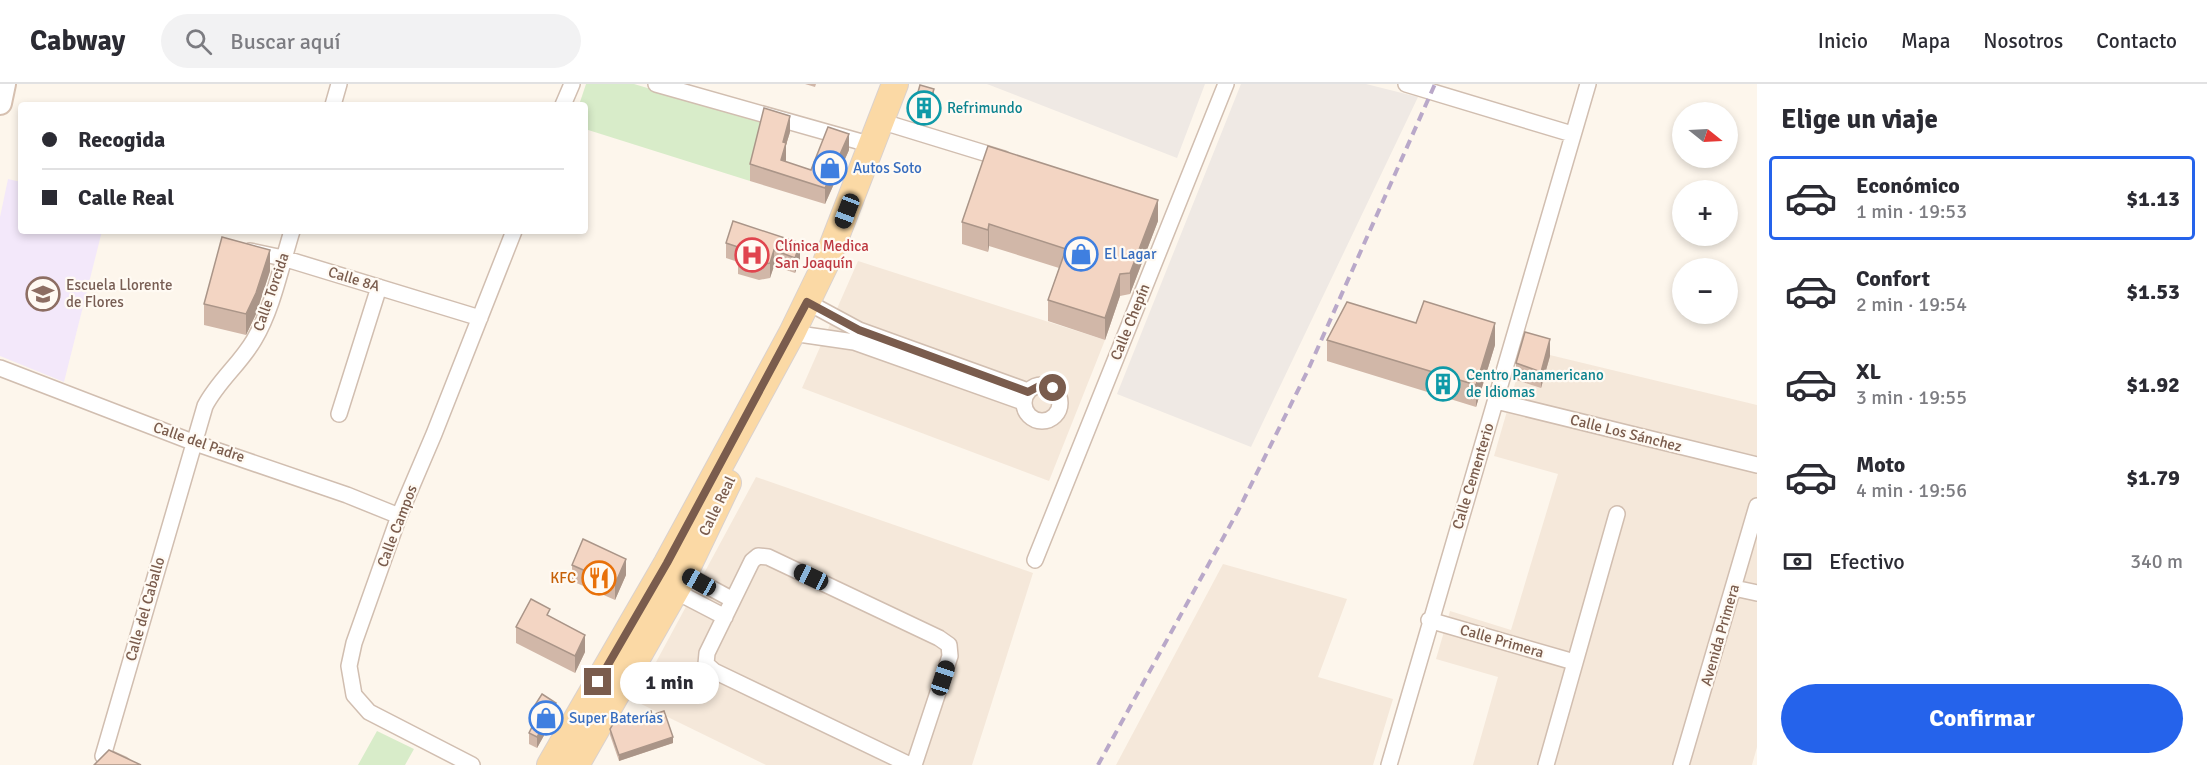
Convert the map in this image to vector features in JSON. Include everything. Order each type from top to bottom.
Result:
[{"type":"main road","points":[[0,103],[4,84]]},
{"type":"main road","name":"Calle Real","points":[[576,764],[680,582],[734,472],[792,333],[830,255],[895,84]]},
{"type":"main road","name":"Calle Real","points":[[550,765],[792,333]]},
{"type":"main road","points":[[576,764],[573,755],[575,747],[589,720],[598,682]]},
{"type":"street","points":[[334,102],[339,84]]},
{"type":"street","points":[[564,102],[572,84]]},
{"type":"street","points":[[656,84],[1018,163]]},
{"type":"street","name":"Calle Chepín","points":[[1035,560],[1168,211],[1226,84]]},
{"type":"street","points":[[1406,84],[1441,88],[1572,134]]},
{"type":"street","name":"Calle Cementerio","points":[[1389,765],[1429,620],[1496,401],[1588,84]]},
{"type":"street","name":"Calle Torcida","points":[[195,442],[212,393],[246,354],[256,337],[291,234]]},
{"type":"street","name":"Calle Campos","points":[[472,765],[369,712],[358,702],[350,686],[349,666],[354,643],[399,516],[513,234]]},
{"type":"street","name":"Calle 8A","points":[[238,248],[283,258],[480,318]]},
{"type":"street","points":[[339,414],[380,287]]},
{"type":"street","points":[[807,302],[856,336],[1026,397]]},
{"type":"street","points":[[792,333],[856,336]]},
{"type":"street","name":"Calle del Padre","points":[[0,368],[195,442],[273,467],[399,516]]},
{"type":"street","name":"Calle Los Sánchez","points":[[1496,401],[1757,465]]},
{"type":"street","name":"Calle del Caballo","points":[[123,765],[103,756],[195,442]]},
{"type":"street","name":"Avenida Primera","points":[[1681,765],[1757,506]]},
{"type":"street","points":[[1546,765],[1617,514]]},
{"type":"street","points":[[758,556],[768,557],[939,638],[949,645],[950,656],[912,765],[714,671],[706,664],[707,653],[733,600],[752,561],[758,556]]},
{"type":"street","points":[[680,582],[733,600]]},
{"type":"street","points":[[680,582],[725,617]]},
{"type":"street","points":[[1734,588],[1757,593]]},
{"type":"street","name":"Calle Primera","points":[[1429,620],[1574,662]]},
{"type":"shaded area","points":[[987,84],[1205,84],[1177,158]]},
{"type":"shaded area","points":[[1241,84],[1366,84],[1418,97],[1251,447],[1117,394]]},
{"type":"shaded area","name":"Escuela Llorente de Flores","points":[[8,179],[18,181],[18,234],[101,234],[64,382],[0,356],[0,217]]},
{"type":"shaded area","points":[[858,261],[1105,340],[1049,481],[802,388]]},
{"type":"shaded area","points":[[1525,349],[1757,405],[1757,747],[1752,765],[1473,765],[1498,677],[1436,659],[1450,611],[1511,630],[1558,474],[1494,456]]},
{"type":"shaded area","points":[[756,477],[1033,573],[972,765],[766,765],[635,701]]},
{"type":"shaded area","points":[[1223,564],[1347,599],[1318,677],[1393,699],[1373,765],[1116,765]]},
{"type":"green space","points":[[586,84],[634,84],[764,123],[750,181],[588,130],[588,102],[580,102]]},
{"type":"green space","points":[[377,731],[414,749],[405,765],[358,765]]},
{"type":"building","points":[[920,85],[934,89],[927,110],[914,106]]},
{"type":"building","points":[[764,108],[790,116],[781,160],[811,170],[828,127],[849,134],[825,188],[750,164]]},
{"type":"building","name":"El Lagar","points":[[988,146],[1158,200],[1130,273],[1120,274],[1105,318],[1048,300],[1066,249],[989,224],[988,230],[962,222]]},
{"type":"building","points":[[733,221],[800,243],[795,258],[774,250],[770,263],[759,265],[738,258],[741,248],[726,243]]},
{"type":"building","points":[[222,237],[270,250],[256,293],[246,314],[204,304]]},
{"type":"building","points":[[1424,301],[1495,323],[1476,385],[1327,340],[1347,302],[1416,323]]},
{"type":"building","points":[[1525,332],[1550,339],[1541,372],[1516,363]]},
{"type":"building","points":[[583,539],[626,559],[615,584],[572,565]]},
{"type":"building","points":[[531,599],[550,609],[547,615],[585,635],[575,656],[516,627]]},
{"type":"building","points":[[542,694],[556,703],[537,737],[529,733],[541,709],[535,705]]},
{"type":"building","points":[[651,711],[652,715],[664,711],[673,737],[619,755],[610,729],[613,724]]},
{"type":"building","points":[[109,750],[141,765],[94,765]]},
{"type":"railway","points":[[1098,765],[1238,511],[1308,370],[1435,84]]},
{"type":"place","name":"Refrimundo","points":[[924,108]]},
{"type":"place","name":"Autos Soto","points":[[830,168]]},
{"type":"place","name":"El Lagar","points":[[1081,254]]},
{"type":"place","name":"Clínica Medica San Joaquín","points":[[752,255]]},
{"type":"place","name":"Escuela Llorente de Flores","points":[[43,294]]},
{"type":"place","name":"Centro Panamericano de Idiomas","points":[[1443,384]]},
{"type":"place","name":"KFC","points":[[599,578]]},
{"type":"place","name":"Super Baterías","points":[[546,718]]},
{"type":"route","points":[[598,682],[667,563],[807,302],[859,330],[1028,392],[1032,387],[1043,384],[1053,388]]}]
